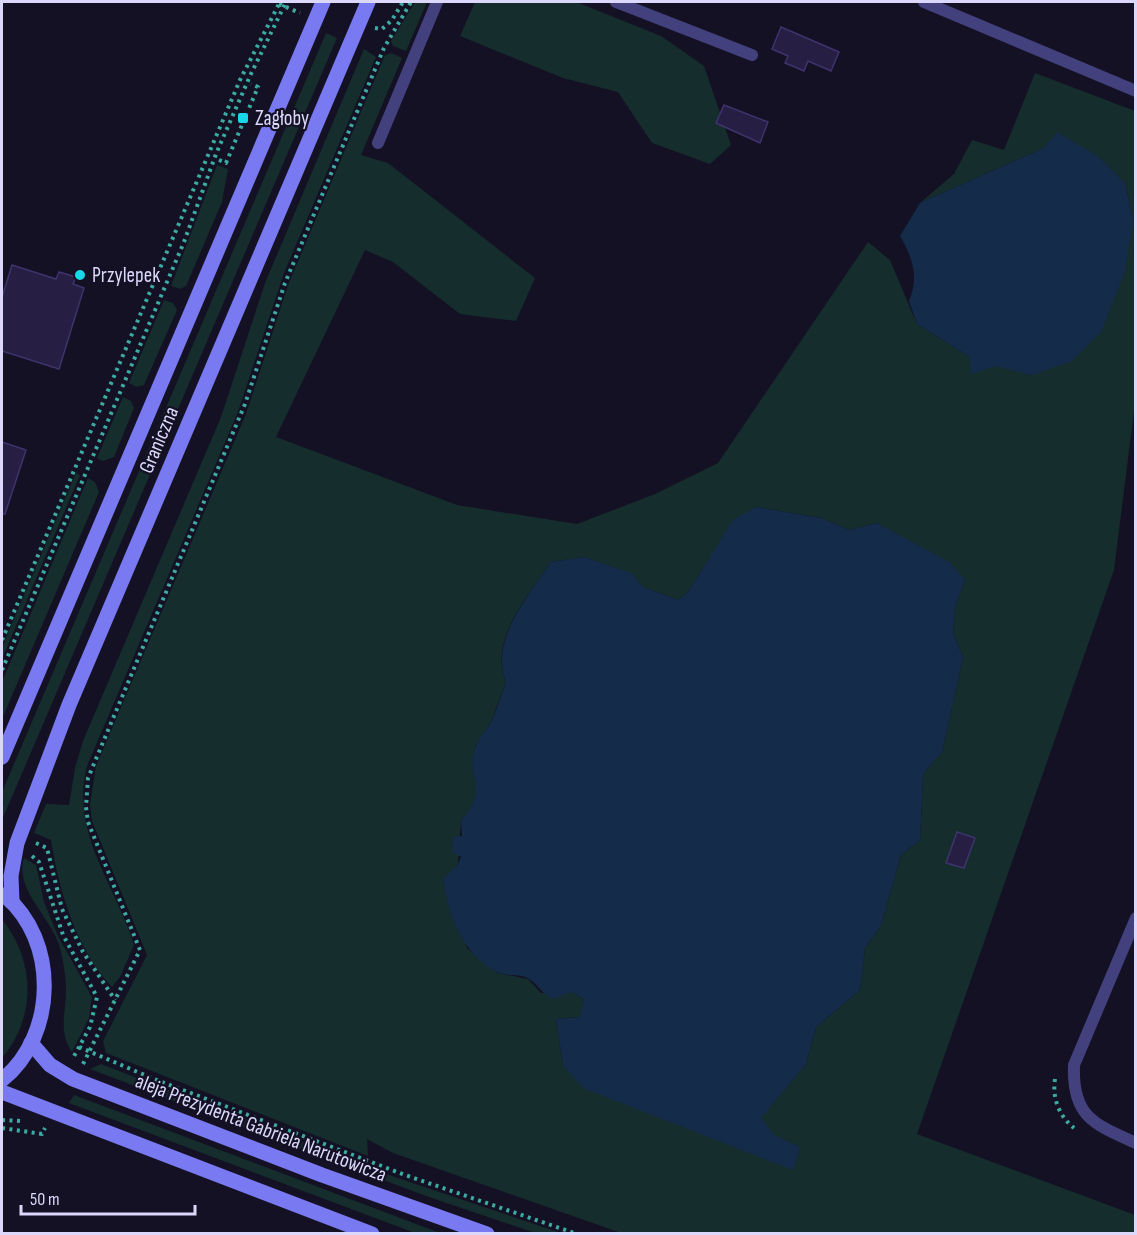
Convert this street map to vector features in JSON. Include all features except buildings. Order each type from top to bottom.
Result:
[{"type":"main road","name":"Graniczna","points":[[2,757],[323,2]]},
{"type":"main road","name":"Graniczna","points":[[7,897],[11,876],[69,705],[369,2]]},
{"type":"main road","points":[[2,1080],[19,1063],[31,1043],[43,1007],[46,983],[35,937],[7,897]]},
{"type":"main road","name":"aleja Prezydenta Gabriela Narutowicza","points":[[31,1043],[50,1065],[73,1079],[322,1175],[487,1233]]},
{"type":"main road","points":[[2,1092],[372,1233]]},
{"type":"lane","points":[[378,143],[437,2]]},
{"type":"lane","points":[[616,2],[752,55]]},
{"type":"lane","points":[[924,2],[1136,91]]},
{"type":"lane","points":[[1136,918],[1074,1065],[1073,1085],[1078,1104],[1089,1119],[1103,1129],[1136,1143]]},
{"type":"path","points":[[370,28],[382,29],[392,20],[403,2]]},
{"type":"path","points":[[87,1059],[140,950],[88,822],[86,807],[88,778],[245,404],[285,283],[384,48],[411,2]]},
{"type":"path","points":[[2,640],[242,80],[279,3],[306,15]]},
{"type":"path","points":[[2,670],[184,242],[214,158],[285,4]]},
{"type":"path","points":[[374,44],[384,48]]},
{"type":"path","points":[[219,160],[226,163],[258,87],[251,84]]},
{"type":"path","points":[[22,844],[47,848],[62,909],[83,952],[116,1001]]},
{"type":"path","points":[[22,844],[39,862],[63,935],[94,988],[96,1006]]},
{"type":"path","points":[[79,1047],[394,1171],[578,1233]]},
{"type":"path","points":[[2,1128],[42,1134],[47,1123]]},
{"type":"green space","points":[[415,2],[427,2],[406,51],[393,46],[391,41]]},
{"type":"green space","points":[[475,2],[576,2],[661,36],[704,66],[731,145],[710,164],[652,143],[618,92],[563,78],[460,36]]},
{"type":"green space","points":[[326,33],[337,38],[2,820],[2,792]]},
{"type":"green space","points":[[364,49],[376,57],[284,273],[238,412],[87,766],[83,791],[84,814],[89,836],[134,945],[120,977],[112,987],[100,973],[79,938],[64,898],[51,840],[34,833],[46,804],[69,805],[75,768],[83,741],[221,417],[265,283]]},
{"type":"green space","points":[[391,53],[402,58],[361,155],[388,163],[535,278],[516,321],[460,314],[393,262],[365,250],[276,437],[457,505],[577,524],[655,494],[718,463],[868,242],[890,260],[917,324],[970,357],[1032,375],[1133,220],[1125,183],[1099,157],[1044,148],[920,203],[954,174],[972,140],[1004,150],[1035,73],[1135,111],[1136,395],[1114,570],[917,1134],[1135,1215],[1135,1233],[621,1233],[393,1153],[367,1139],[368,1156],[106,1053],[103,1041],[147,955],[92,821],[90,804],[96,766],[246,414],[288,285],[385,55]],"holes":[[[756,507],[821,518],[850,530],[877,523],[965,580],[955,607],[953,633],[963,657],[942,752],[923,774],[920,840],[901,855],[881,925],[865,948],[860,990],[816,1027],[806,1064],[760,1118],[773,1135],[800,1147],[563,1065],[556,1019],[581,1017],[584,999],[571,992],[541,993],[528,979],[498,973],[467,948],[443,880],[458,864],[461,821],[473,807],[478,787],[473,771],[475,747],[491,722],[506,682],[502,666],[502,650],[507,634],[522,603],[551,562],[584,557],[630,573],[643,587],[678,600],[688,592],[709,559]]]},
{"type":"green space","points":[[217,165],[228,169],[222,202],[186,286],[180,289],[171,286]]},
{"type":"green space","points":[[164,300],[173,303],[177,310],[144,385],[137,387],[129,383]]},
{"type":"green space","points":[[123,397],[131,401],[134,408],[114,457],[103,461],[97,458]]},
{"type":"green space","points":[[76,473],[80,475],[2,659],[2,647]]},
{"type":"green space","points":[[88,478],[95,482],[99,492],[2,719],[2,682]]},
{"type":"green space","points":[[24,858],[36,865],[44,902],[58,936],[92,997],[89,1018],[72,1052],[64,1029],[66,984],[59,945],[55,934],[28,892],[22,869]]},
{"type":"green space","points":[[2,919],[21,953],[28,988],[21,1024],[2,1058]]},
{"type":"green space","points":[[101,1064],[389,1175],[561,1233],[535,1233],[426,1196],[90,1069]]},
{"type":"green space","points":[[74,1095],[440,1233],[415,1233],[69,1103]]},
{"type":"water","points":[[1057,132],[1099,157],[1125,183],[1133,220],[1125,271],[1101,332],[1072,361],[1032,375],[996,366],[971,374],[970,357],[917,324],[909,301],[914,284],[913,268],[900,236],[920,203],[1044,148]]},
{"type":"water","points":[[756,507],[821,518],[850,530],[877,523],[949,562],[965,580],[955,607],[953,633],[963,657],[942,752],[923,774],[920,840],[901,855],[881,925],[865,948],[860,990],[816,1027],[806,1064],[761,1118],[774,1135],[800,1147],[793,1170],[583,1088],[563,1065],[556,1019],[580,1017],[584,999],[571,992],[554,999],[525,977],[497,972],[474,955],[453,920],[443,879],[458,864],[461,857],[452,852],[453,837],[462,836],[461,821],[475,798],[473,756],[477,743],[491,722],[506,682],[502,666],[507,634],[523,603],[551,562],[584,557],[631,573],[643,587],[678,600],[688,592],[733,520]]},
{"type":"place","name":"Zagłoby","points":[[243,118]]},
{"type":"place","name":"Przylepek","points":[[80,275]]}]
